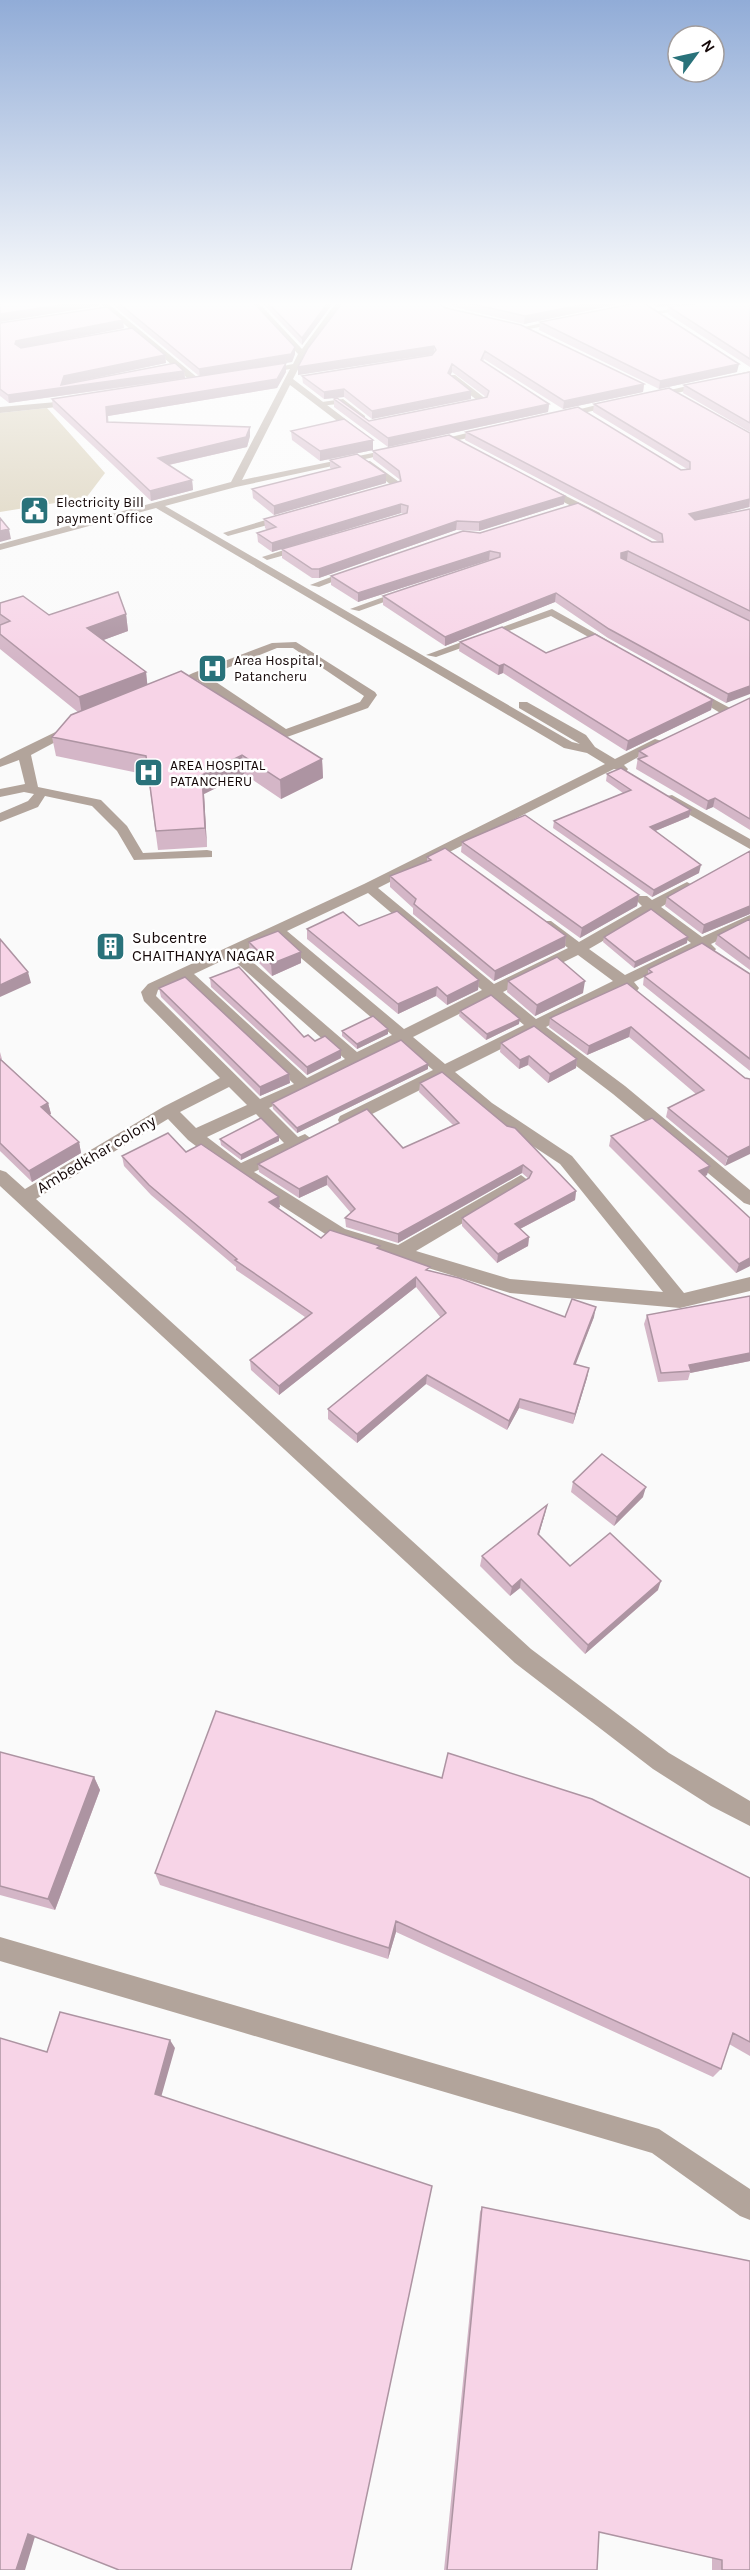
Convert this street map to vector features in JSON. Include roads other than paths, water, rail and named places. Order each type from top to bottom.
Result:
[{"type":"street","points":[[235,484],[269,421]]},
{"type":"street","points":[[343,421],[369,440]]},
{"type":"street","points":[[351,427],[369,424],[365,421]]},
{"type":"street","points":[[419,446],[496,429]]},
{"type":"street","points":[[452,439],[462,445]]},
{"type":"street","points":[[378,447],[387,453]]},
{"type":"street","points":[[0,547],[235,484],[408,448]]},
{"type":"street","points":[[361,458],[397,484],[368,495]]},
{"type":"street","points":[[536,483],[607,521]]},
{"type":"street","points":[[41,548],[185,507],[197,494]]},
{"type":"street","points":[[173,500],[432,656],[582,738],[591,750]]},
{"type":"street","points":[[157,505],[568,745],[591,750],[633,776]]},
{"type":"street","points":[[567,509],[578,506]]},
{"type":"street","points":[[228,533],[304,512]]},
{"type":"street","points":[[267,557],[320,542]]},
{"type":"street","points":[[315,585],[360,569]]},
{"type":"street","points":[[355,609],[419,588]]},
{"type":"street","points":[[432,656],[552,612],[623,652]]},
{"type":"street","points":[[153,693],[197,675],[276,645],[290,643],[371,695],[364,705],[287,733],[281,732],[197,675]]},
{"type":"street","points":[[685,687],[725,711]]},
{"type":"street","points":[[0,763],[24,754],[87,720]]},
{"type":"street","points":[[296,1144],[149,998],[148,992],[153,987],[369,887],[451,853],[524,817],[614,764],[675,735]]},
{"type":"street","points":[[568,745],[582,738]]},
{"type":"street","points":[[0,818],[33,804],[37,791],[24,754]]},
{"type":"street","points":[[0,793],[16,789],[37,791],[96,803],[122,829],[139,857],[207,854]]},
{"type":"street","points":[[663,793],[750,845]]},
{"type":"street","points":[[732,835],[750,825]]},
{"type":"street","points":[[194,1136],[356,1060],[579,948],[700,879]]},
{"type":"street","points":[[369,887],[534,1026],[619,1089],[750,1199]]},
{"type":"street","points":[[632,892],[718,955]]},
{"type":"street","points":[[531,913],[642,996]]},
{"type":"street","points":[[240,1171],[750,919]]},
{"type":"street","points":[[277,930],[486,1107],[566,1160],[680,1300]]},
{"type":"street","points":[[232,951],[356,1060]]},
{"type":"street","points":[[184,973],[305,1084]]},
{"type":"street","points":[[169,1111],[231,1079]]},
{"type":"street","name":"Ambedkhar colony","points":[[23,1198],[169,1111],[194,1136],[240,1171],[339,1234],[510,1286],[680,1300],[750,1284]]},
{"type":"street","points":[[0,1176],[523,1656],[590,1710],[666,1765],[750,1814]]},
{"type":"street","points":[[400,1252],[521,1181]]},
{"type":"street","points":[[0,1949],[659,2142],[750,2206]]},
{"type":"place","name":"Electricity Bill payment Office","points":[[35,510]]},
{"type":"place","name":"Area Hospital, Patancheru","points":[[213,668]]},
{"type":"place","name":"AREA HOSPITAL PATANCHERU","points":[[149,773]]},
{"type":"place","name":"Subcentre CHAITHANYA NAGAR","points":[[111,946]]}]
